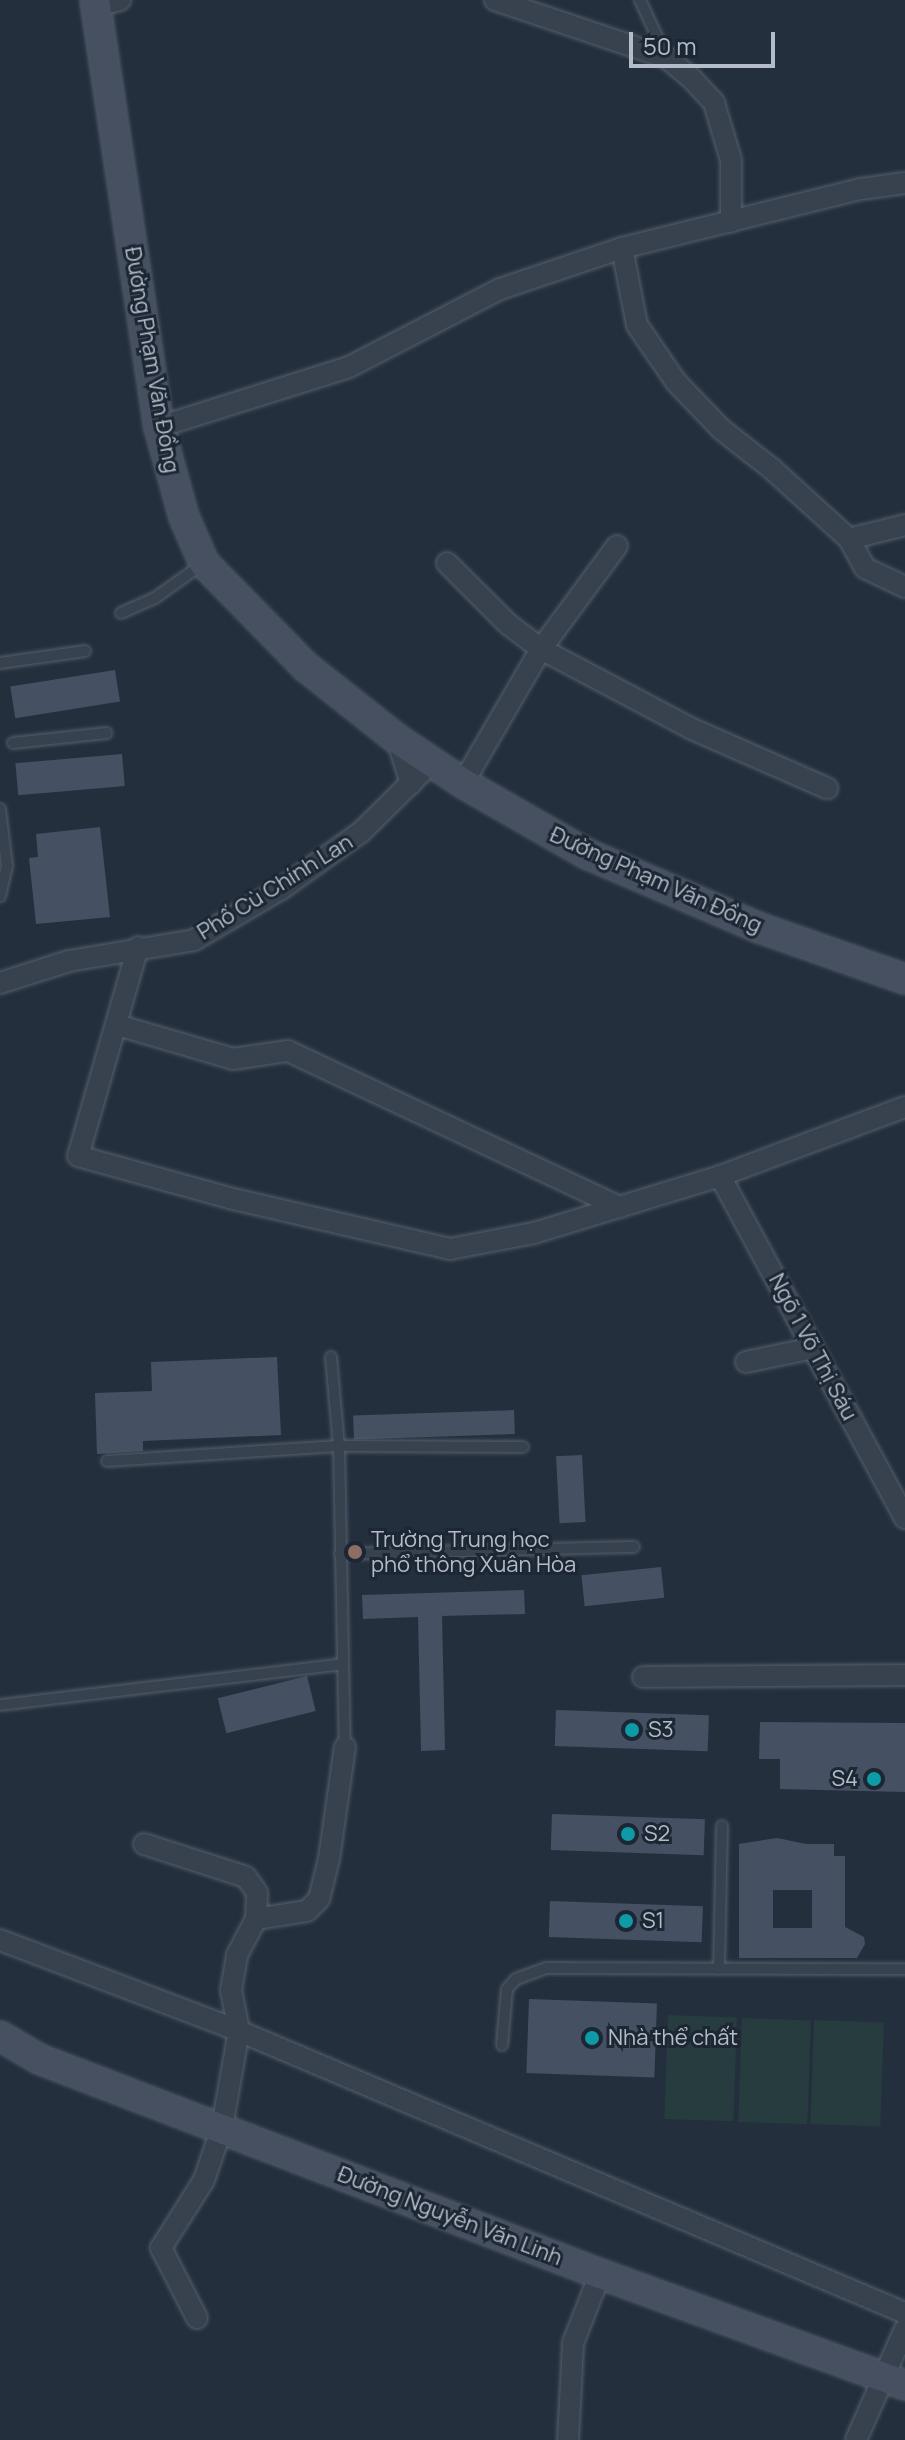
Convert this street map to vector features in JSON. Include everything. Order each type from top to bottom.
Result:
[{"type":"street","points":[[495,0],[667,58],[714,103],[731,160],[731,222]]},
{"type":"street","name":"Đường Phạm Văn Đồng","points":[[104,2],[159,427],[184,517],[204,563],[306,667],[397,739],[463,783],[587,854],[760,928],[903,974]]},
{"type":"street","points":[[159,427],[349,367],[500,289],[622,248],[861,189],[905,183]]},
{"type":"street","points":[[622,248],[637,325],[676,382],[721,429],[771,468],[849,539],[865,568],[905,587]]},
{"type":"street","points":[[849,539],[905,525]]},
{"type":"street","points":[[463,783],[541,649],[617,546]]},
{"type":"street","points":[[447,563],[508,624],[541,649],[690,728],[827,788]]},
{"type":"street","points":[[397,739],[411,784]]},
{"type":"street","name":"Phố Cù Chính Lan","points":[[0,983],[69,961],[194,940],[281,889],[361,832],[431,763]]},
{"type":"street","points":[[138,947],[78,1156],[229,1198],[450,1249],[534,1233],[720,1176],[905,1107]]},
{"type":"street","points":[[117,1025],[233,1059],[288,1051],[620,1207]]},
{"type":"street","name":"Ngõ 1 Võ Thị Sáu","points":[[720,1176],[905,1518]]},
{"type":"street","points":[[746,1362],[813,1348]]},
{"type":"street","points":[[643,1677],[905,1675]]},
{"type":"street","points":[[256,1919],[307,1911],[319,1899],[329,1859],[345,1747]]},
{"type":"street","points":[[144,1844],[246,1877],[257,1893],[256,1919],[247,1930],[233,1977],[239,2031],[222,2127],[204,2180],[161,2248],[197,2318]]},
{"type":"street","points":[[0,1940],[239,2031],[905,2313]]},
{"type":"street","name":"Đường Nguyễn Văn Linh","points":[[0,2036],[39,2059],[600,2274],[893,2381]]},
{"type":"street","points":[[568,2440],[573,2343],[600,2274]]},
{"type":"street","points":[[856,2440],[893,2381],[905,2329]]},
{"type":"lane","points":[[640,0],[667,58]]},
{"type":"lane","points":[[121,613],[155,598],[204,563]]},
{"type":"lane","points":[[0,663],[85,651]]},
{"type":"lane","points":[[13,743],[106,733]]},
{"type":"lane","points":[[0,809],[7,869],[0,896]]},
{"type":"lane","points":[[331,1357],[339,1446],[345,1747]]},
{"type":"lane","points":[[107,1461],[339,1446],[523,1447]]},
{"type":"lane","points":[[340,1554],[634,1547]]},
{"type":"lane","points":[[0,1705],[342,1664]]},
{"type":"lane","points":[[719,1969],[722,1826]]},
{"type":"lane","points":[[502,2045],[507,1989],[529,1972],[547,1968],[905,1969]]},
{"type":"green space","points":[[668,2015],[737,2017],[733,2121],[664,2119]]},
{"type":"green space","points":[[742,2018],[811,2020],[807,2124],[738,2122]]},
{"type":"green space","points":[[814,2020],[884,2022],[880,2126],[810,2124]]},
{"type":"building","points":[[115,670],[120,702],[15,718],[10,687]]},
{"type":"building","points":[[122,754],[125,786],[18,795],[15,763]]},
{"type":"building","points":[[100,827],[110,917],[36,924],[29,858],[38,857],[36,834]]},
{"type":"building","points":[[277,1357],[281,1435],[143,1441],[143,1451],[97,1454],[95,1393],[152,1391],[151,1362]]},
{"type":"building","points":[[514,1410],[515,1434],[354,1440],[353,1416]]},
{"type":"building","points":[[582,1455],[586,1522],[560,1523],[556,1456]]},
{"type":"building","points":[[661,1567],[664,1598],[585,1606],[581,1575]]},
{"type":"building","points":[[524,1590],[525,1614],[442,1616],[445,1750],[421,1751],[418,1617],[363,1619],[362,1595]]},
{"type":"building","points":[[307,1676],[316,1711],[226,1733],[218,1698]]},
{"type":"building","name":"S3","points":[[556,1710],[709,1715],[708,1751],[555,1746]]},
{"type":"building","name":"S4","points":[[760,1722],[905,1723],[905,1792],[780,1789],[780,1759],[759,1759]]},
{"type":"building","name":"S2","points":[[552,1814],[705,1819],[704,1855],[551,1850]]},
{"type":"building","points":[[777,1838],[806,1844],[834,1844],[834,1856],[845,1856],[845,1927],[864,1937],[865,1944],[857,1958],[739,1958],[739,1844]],"holes":[[[773,1890],[812,1890],[812,1928],[773,1928]]]},
{"type":"building","name":"S1","points":[[550,1901],[703,1906],[702,1942],[549,1937]]},
{"type":"building","name":"Nhà thể chất","points":[[529,1999],[657,2003],[654,2077],[526,2073]]},
{"type":"place","name":"Trường Trung học phổ thông Xuân Hòa","points":[[355,1552]]},
{"type":"place","name":"S3","points":[[632,1730]]},
{"type":"place","name":"S4","points":[[874,1779]]},
{"type":"place","name":"S2","points":[[628,1834]]},
{"type":"place","name":"S1","points":[[626,1921]]},
{"type":"place","name":"Nhà thể chất","points":[[592,2038]]}]
